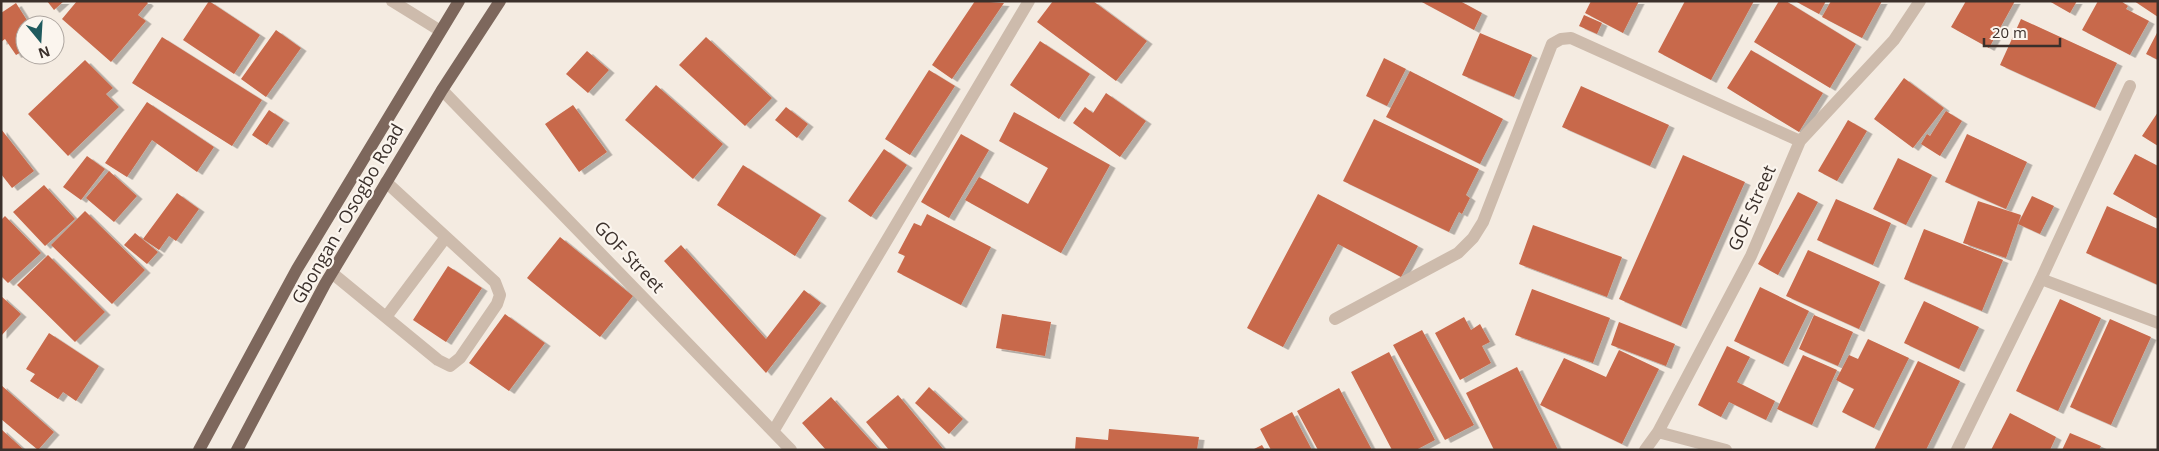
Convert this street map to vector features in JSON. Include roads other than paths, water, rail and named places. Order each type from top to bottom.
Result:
[{"type":"main road","name":"Gbongan - Osogbo Road","points":[[199,450],[297,269],[459,1]]},
{"type":"main road","name":"Gbongan - Osogbo Road","points":[[237,450],[332,273],[442,90],[500,1]]},
{"type":"street","points":[[392,1],[440,30]]},
{"type":"street","points":[[774,430],[1029,1]]},
{"type":"street","name":"GOF Street","points":[[1645,450],[1658,432],[1751,256],[1800,141],[1894,40],[1920,1]]},
{"type":"street","points":[[1334,319],[1458,253],[1473,238],[1483,222],[1552,44],[1561,39],[1571,38],[1800,141]]},
{"type":"street","points":[[1957,450],[2041,279],[2130,86]]},
{"type":"street","name":"GOF Street","points":[[442,90],[774,430],[791,450]]},
{"type":"street","points":[[332,273],[438,360],[450,366],[460,358],[497,304],[500,295],[495,282],[386,182]]},
{"type":"street","points":[[386,317],[446,236]]},
{"type":"street","points":[[2041,279],[2158,323]]},
{"type":"street","points":[[1658,432],[1726,450]]}]
